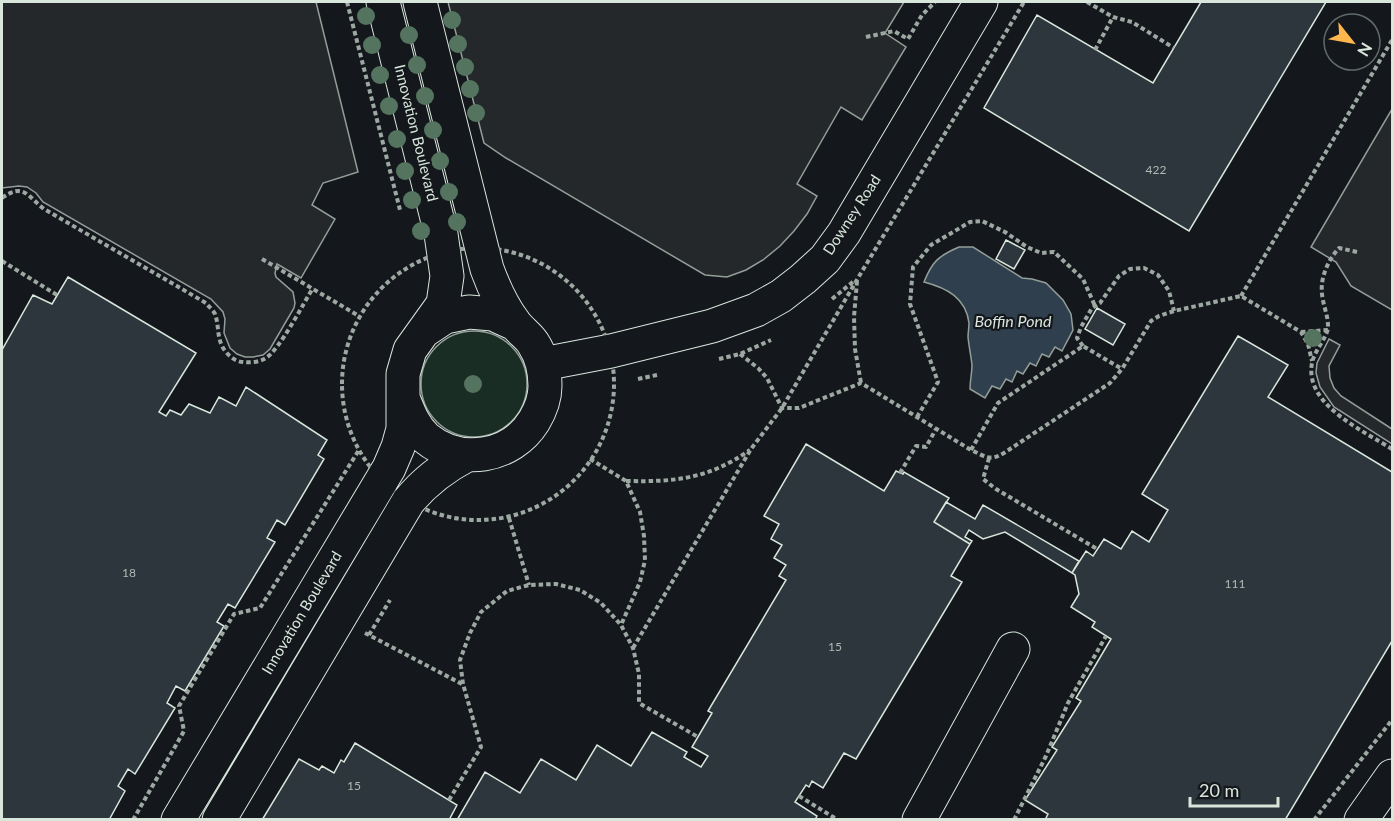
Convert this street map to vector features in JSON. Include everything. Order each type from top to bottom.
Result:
[{"type":"street","name":"Innovation Boulevard","points":[[178,819],[389,468],[403,429],[403,374],[410,350],[443,304],[447,276],[444,252],[383,2]]},
{"type":"street","name":"Innovation Boulevard","points":[[403,398],[411,420],[426,437],[445,450],[467,455],[490,453],[511,445],[528,430],[540,411],[545,389],[543,364],[532,342],[515,324],[497,296],[487,269],[420,2]]},
{"type":"street","name":"Downey Road","points":[[543,364],[611,351],[712,326],[747,313],[781,296],[811,272],[825,259],[844,232],[981,2]]},
{"type":"street","name":"Innovation Boulevard","points":[[424,331],[445,317],[469,312],[493,314],[515,324]]},
{"type":"street","name":"Innovation Boulevard","points":[[219,819],[408,502],[432,476],[467,455]]},
{"type":"street","points":[[919,819],[1013,649]]},
{"type":"street","points":[[1361,819],[1392,776]]},
{"type":"path","points":[[347,2],[401,217]]},
{"type":"path","points":[[866,37],[894,32],[908,39],[922,15],[935,2]]},
{"type":"path","points":[[633,648],[751,449],[782,408],[1024,2]]},
{"type":"path","points":[[1087,2],[1113,17],[1132,22],[1174,48]]},
{"type":"path","points":[[1095,50],[1113,17]]},
{"type":"path","points":[[1240,296],[1392,40]]},
{"type":"path","points":[[2,198],[11,191],[21,191],[31,195],[36,203],[45,209],[206,303],[214,312],[222,346],[229,356],[240,362],[252,363],[265,359],[274,351],[313,288]]},
{"type":"path","points":[[917,417],[938,382],[910,304],[913,267],[931,245],[970,222],[982,221],[1005,232],[1027,247],[1041,253],[1054,252],[1083,279],[1095,306]]},
{"type":"path","points":[[480,246],[500,248],[533,258],[562,276],[586,299],[604,327],[614,365],[613,396],[603,434],[590,459],[567,488],[538,507],[509,518],[472,521],[438,516],[408,502],[367,465],[350,431],[344,411],[342,373],[350,338],[359,316],[392,275],[420,259],[480,246]]},
{"type":"path","points":[[1357,252],[1339,248],[1333,254],[1322,280],[1322,295],[1328,314],[1329,330],[1312,361],[1310,374],[1314,387],[1334,413],[1392,449]]},
{"type":"path","points":[[262,260],[359,316]]},
{"type":"path","points":[[2,261],[57,295]]},
{"type":"path","points":[[1122,369],[1083,346],[1077,338],[1092,308],[1100,303],[1119,276],[1130,269],[1144,268],[1158,275],[1169,291],[1174,311]]},
{"type":"path","points":[[858,278],[854,318],[855,349],[861,383],[971,450],[989,458],[996,458],[1101,391],[1122,369],[1151,321],[1174,311],[1240,296],[1301,332],[1308,344],[1312,361]]},
{"type":"path","points":[[1301,332],[1329,330]]},
{"type":"path","points":[[971,450],[998,403],[1083,346]]},
{"type":"path","points":[[740,354],[767,378],[782,408]]},
{"type":"path","points":[[782,408],[799,408],[861,383]]},
{"type":"path","points":[[900,473],[916,446],[926,447],[936,429]]},
{"type":"path","points":[[590,459],[626,481],[674,480],[696,477],[733,462],[751,449]]},
{"type":"path","points":[[133,819],[184,731],[179,706],[234,614],[260,608],[359,450]]},
{"type":"path","points":[[989,458],[983,479],[1097,549]]},
{"type":"path","points":[[621,625],[640,582],[645,560],[645,536],[640,512],[626,481]]},
{"type":"path","points":[[509,518],[530,585]]},
{"type":"path","points":[[449,800],[481,747],[463,684],[460,660],[470,633],[481,612],[507,591],[530,585],[556,584],[580,590],[601,603],[621,625],[633,648],[639,674],[639,703],[698,737]]},
{"type":"path","points":[[1014,819],[1046,756],[1068,703],[1106,636]]},
{"type":"path","points":[[1314,819],[1392,720]]},
{"type":"path","points":[[799,796],[837,819]]},
{"type":"green space","points":[[474,331],[494,335],[511,347],[523,364],[527,384],[523,404],[511,421],[494,433],[474,437],[454,433],[437,421],[425,404],[421,384],[425,364],[437,347],[454,335]]},
{"type":"shaded area","points":[[2,2],[316,2],[358,172],[323,183],[312,205],[335,219],[301,278],[277,264],[276,277],[293,292],[295,303],[270,349],[263,355],[245,357],[230,348],[224,333],[223,312],[211,299],[43,202],[27,187],[2,188]]},
{"type":"shaded area","points":[[448,2],[904,2],[885,33],[906,47],[862,120],[841,107],[797,184],[817,196],[794,231],[763,260],[746,270],[727,277],[705,275],[484,143]]},
{"type":"shaded area","points":[[1392,109],[1392,310],[1351,286],[1336,262],[1311,247]]},
{"type":"shaded area","points":[[1329,339],[1340,345],[1329,366],[1334,388],[1341,396],[1392,429],[1392,444],[1334,407],[1320,387],[1316,373],[1317,363]]},
{"type":"water","name":"Boffin Pond","points":[[959,247],[973,247],[1022,278],[1046,283],[1063,300],[1071,314],[1073,330],[1062,351],[1055,347],[1049,357],[1042,354],[1036,366],[1030,363],[1023,374],[1017,371],[1012,382],[1006,379],[1000,389],[992,386],[985,398],[970,389],[972,365],[968,337],[969,323],[964,307],[948,291],[924,282],[937,260]]},
{"type":"building","points":[[1201,2],[1326,2],[1189,231],[984,108],[1037,15],[1153,83]]},
{"type":"building","points":[[1006,240],[1025,250],[1014,269],[996,259]]},
{"type":"building","points":[[68,277],[196,353],[159,412],[166,416],[170,410],[181,415],[189,404],[210,413],[219,397],[236,406],[246,387],[327,440],[318,455],[324,459],[285,525],[277,520],[267,538],[275,542],[235,608],[228,604],[217,622],[224,626],[185,691],[176,686],[167,703],[175,708],[135,774],[128,769],[118,786],[125,791],[109,820],[2,820],[2,350],[33,295],[52,304]]},
{"type":"building","points":[[1097,308],[1125,324],[1113,345],[1085,329]]},
{"type":"building","points":[[1238,336],[1288,365],[1268,397],[1392,472],[1392,641],[1285,820],[1045,820],[1048,814],[1025,800],[1057,750],[1052,747],[1081,701],[1076,698],[1111,639],[1092,627],[1095,622],[1071,607],[1079,594],[1075,575],[1072,573],[1086,551],[1093,556],[1104,539],[1121,549],[1132,531],[1149,542],[1168,510],[1142,494]]},
{"type":"building","points":[[806,444],[884,491],[896,471],[903,474],[904,472],[949,498],[934,522],[970,544],[951,576],[962,582],[856,759],[844,753],[823,788],[812,781],[809,787],[806,785],[795,802],[817,816],[815,820],[457,820],[485,772],[520,793],[541,759],[576,780],[597,745],[631,766],[652,732],[687,752],[684,757],[701,767],[708,756],[692,747],[712,713],[708,711],[786,580],[779,576],[786,565],[774,558],[782,545],[771,539],[779,524],[764,516]]},
{"type":"building","points":[[946,502],[975,519],[983,505],[1079,561],[1072,573],[1005,532],[983,539],[969,530],[965,537],[972,541],[970,544],[934,522]]},
{"type":"building","points":[[355,743],[457,805],[449,820],[262,820],[299,759],[319,770],[322,766],[334,773],[341,760],[344,762]]}]
